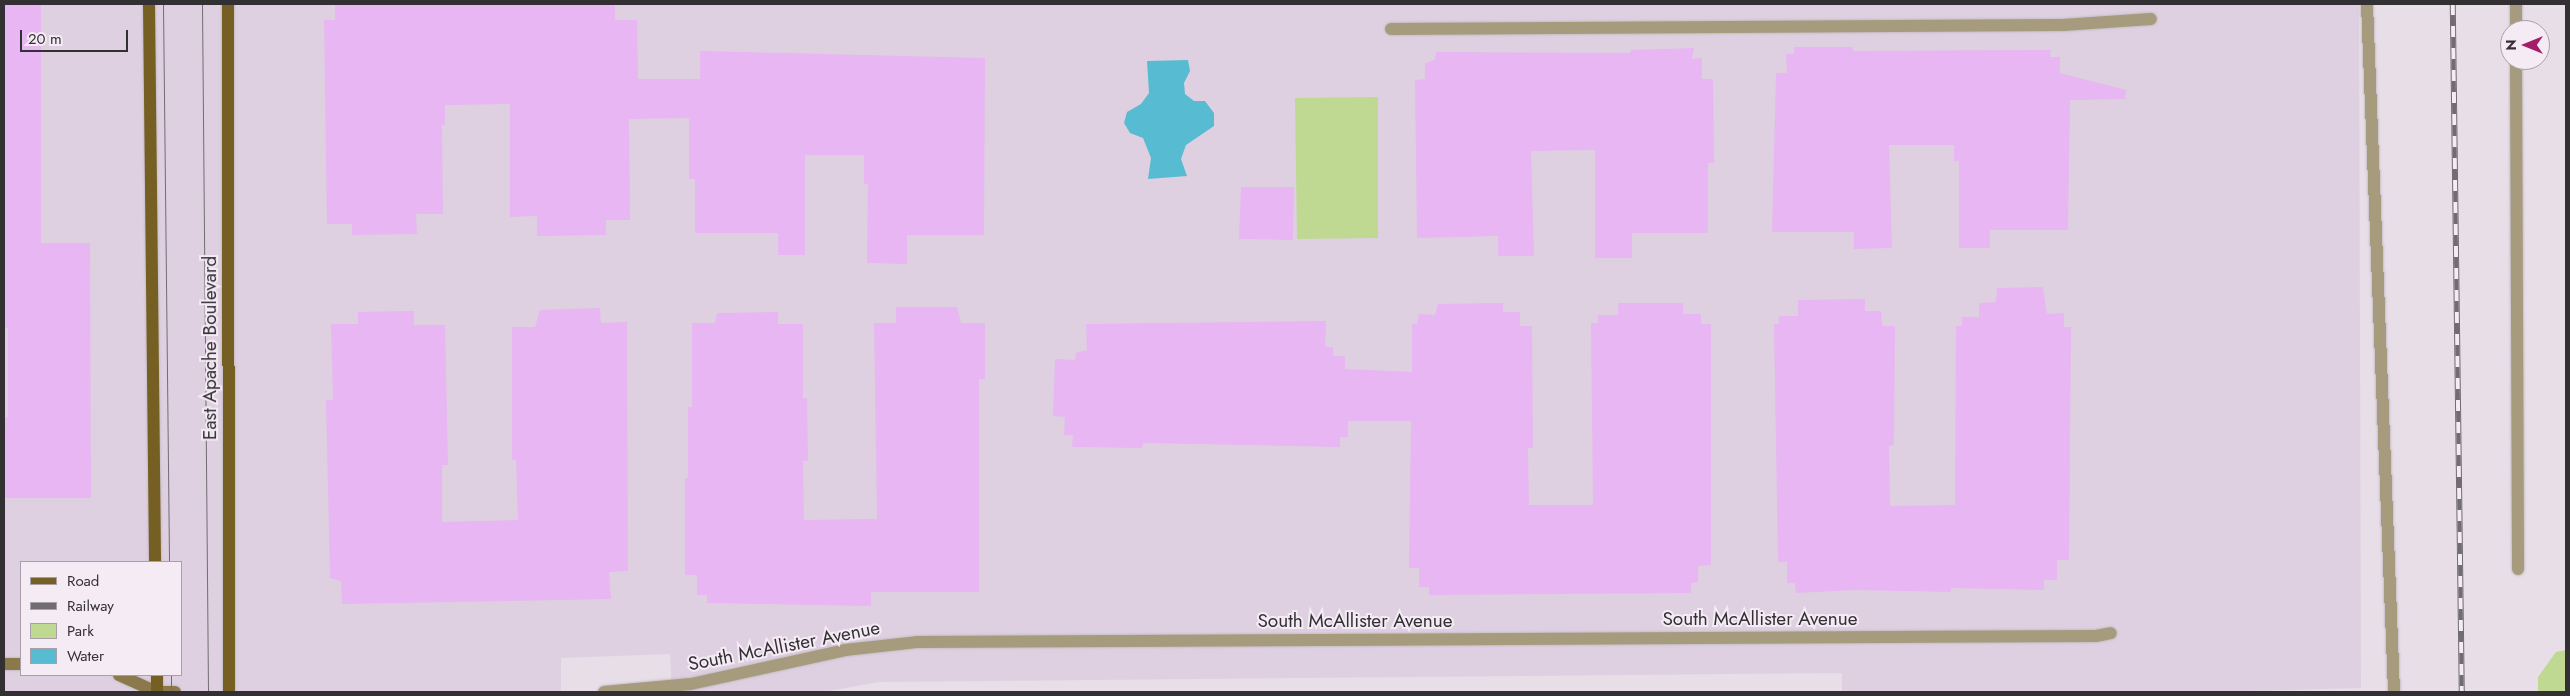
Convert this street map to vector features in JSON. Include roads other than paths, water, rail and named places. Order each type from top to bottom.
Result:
[{"type":"main road","points":[[149,4],[155,561]]},
{"type":"main road","name":"East Apache Boulevard","points":[[228,4],[229,692]]},
{"type":"main road","points":[[157,676],[157,692]]},
{"type":"street","points":[[2367,4],[2394,692]]},
{"type":"street","points":[[2516,4],[2516,20]]},
{"type":"street","points":[[1391,29],[2063,25],[2151,19]]},
{"type":"street","points":[[2516,70],[2518,568]]},
{"type":"street","name":"South McAllister Avenue","points":[[604,692],[690,684],[845,650],[917,642],[2086,636],[2111,633]]},
{"type":"street","points":[[4,664],[20,664]]},
{"type":"street","points":[[121,676],[157,692],[175,692]]},
{"type":"water","points":[[1188,60],[1190,71],[1184,83],[1185,94],[1194,101],[1205,101],[1214,113],[1214,126],[1186,145],[1181,159],[1187,176],[1148,179],[1151,158],[1143,138],[1130,133],[1124,123],[1127,112],[1141,104],[1149,93],[1147,61]]},
{"type":"tram line","points":[[163,4],[169,561]]},
{"type":"tram line","points":[[202,4],[208,692]]},
{"type":"tram line","points":[[171,676],[171,692]]},
{"type":"railway","points":[[2453,4],[2462,692]]}]
